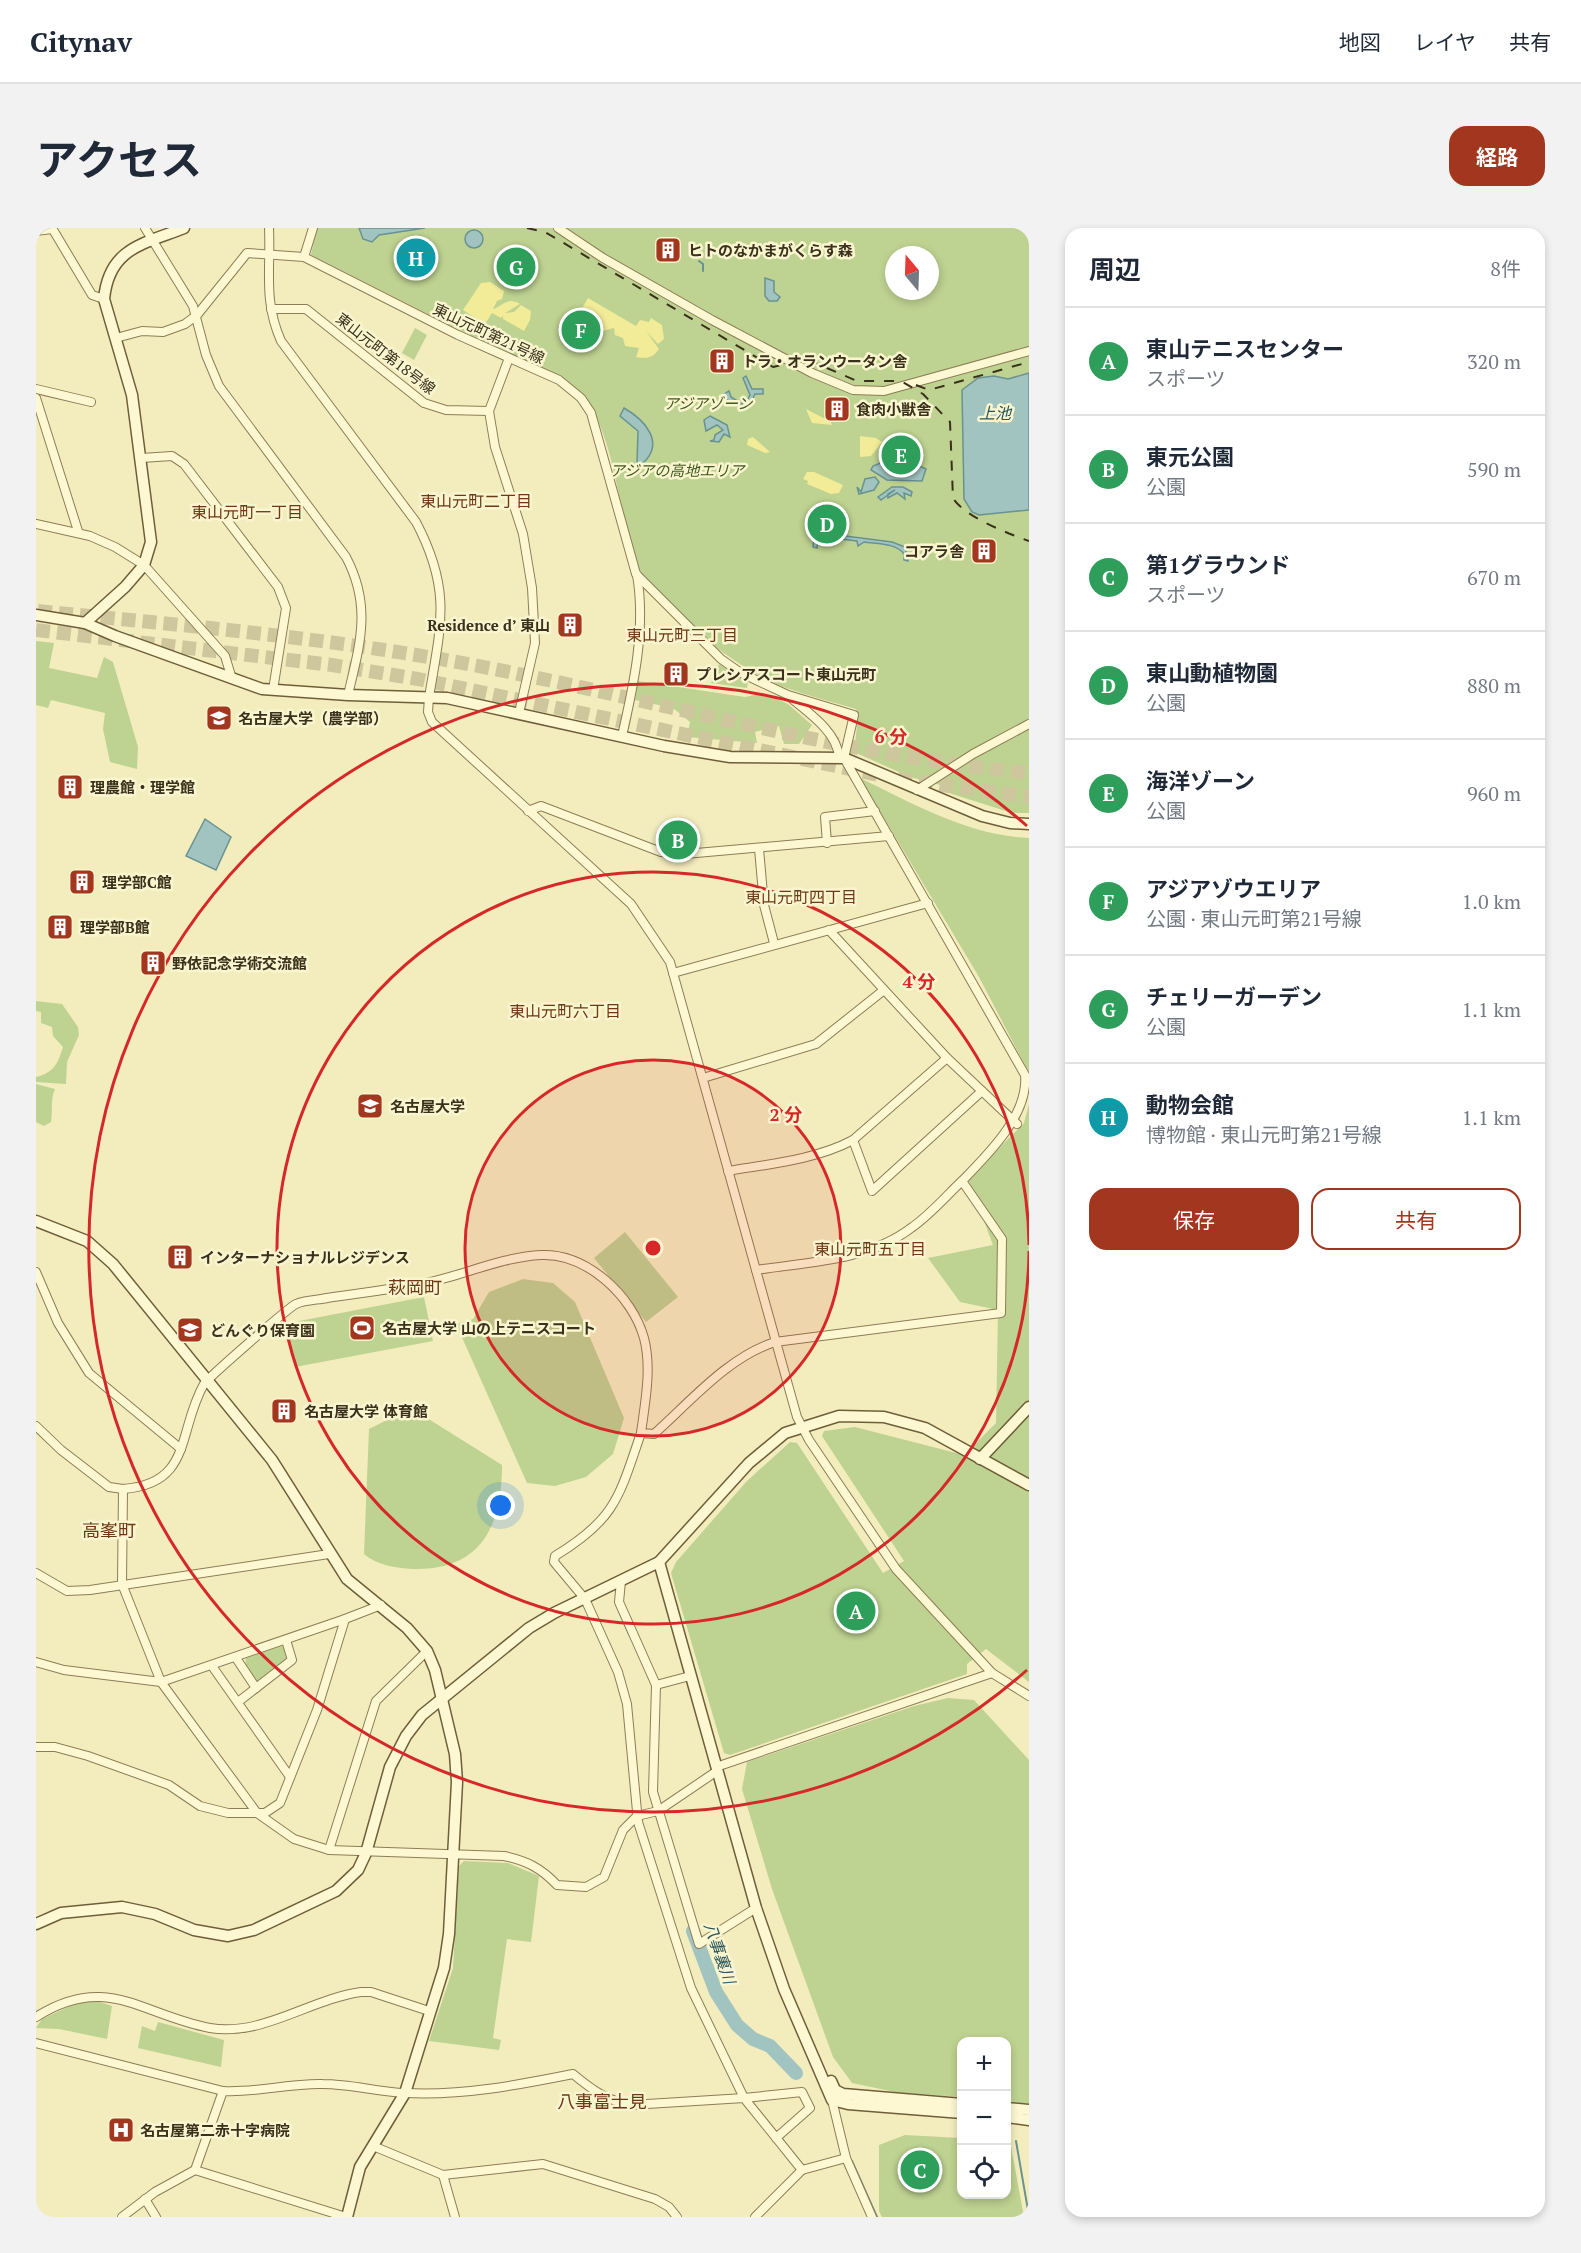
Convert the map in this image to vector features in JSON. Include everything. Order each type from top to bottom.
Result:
[{"type":"street","points":[[36,231],[52,228],[92,295],[104,299]]},
{"type":"street","points":[[145,228],[194,306],[206,355],[219,386],[346,556],[353,569],[364,614],[348,695]]},
{"type":"street","points":[[85,622],[125,586],[144,565],[151,542],[132,395],[104,299],[108,277],[117,259],[136,246],[184,228]]},
{"type":"street","points":[[269,228],[270,254],[267,285],[274,326],[290,355],[416,522],[428,546],[442,604],[429,697],[428,712],[432,722],[631,904],[670,962],[776,1342],[802,1426],[896,1569],[992,1673],[1029,1696]]},
{"type":"street","points":[[304,257],[313,228]]},
{"type":"street","points":[[558,228],[603,258],[712,320],[812,373],[853,390],[873,392],[893,389],[1029,351]]},
{"type":"street","name":"東山元町第21号線","points":[[197,315],[247,254],[304,257],[509,358],[559,380],[581,398],[591,413],[598,431],[640,594],[637,657],[622,736]]},
{"type":"street","name":"東山元町第18号線","points":[[271,309],[306,309],[424,403],[446,410],[489,411]]},
{"type":"street","points":[[116,338],[142,331],[163,332],[197,315]]},
{"type":"street","points":[[509,358],[489,411],[495,447],[523,534],[532,588],[535,643],[519,713]]},
{"type":"street","points":[[36,389],[91,402]]},
{"type":"street","points":[[36,398],[78,531]]},
{"type":"street","points":[[141,458],[172,456],[184,464],[278,588],[286,608],[273,690]]},
{"type":"street","points":[[36,524],[78,531],[115,547],[144,565],[225,656],[232,679]]},
{"type":"street","points":[[636,574],[721,659],[741,673],[788,695],[854,715],[841,758]]},
{"type":"street","points":[[36,615],[85,622],[232,679],[273,690],[447,698],[730,757],[841,758],[982,816],[1010,823],[1029,824]]},
{"type":"street","points":[[756,1270],[860,1254],[886,1244],[911,1229],[1017,1124],[1028,1094],[1028,1083],[928,903],[841,758],[838,746],[829,733],[788,695]]},
{"type":"street","points":[[916,790],[973,754],[1029,724]]},
{"type":"street","points":[[528,811],[541,806],[661,852],[685,854],[889,836]]},
{"type":"street","points":[[827,843],[825,817],[875,812]]},
{"type":"street","points":[[759,849],[764,905],[774,944]]},
{"type":"street","points":[[673,973],[928,903]]},
{"type":"street","points":[[829,930],[947,1058],[1017,1124]]},
{"type":"street","points":[[703,1078],[816,1044],[884,990]]},
{"type":"street","points":[[728,1171],[835,1150],[853,1140],[947,1058]]},
{"type":"street","points":[[853,1140],[872,1191],[982,1090]]},
{"type":"street","points":[[641,1433],[654,1434],[739,1359],[758,1348],[776,1342],[1001,1313],[1002,1239],[962,1181]]},
{"type":"street","points":[[36,1221],[87,1241],[113,1264],[272,1460],[329,1554],[347,1579],[407,1628],[427,1651],[435,1670],[455,1754],[457,1773],[449,1934],[444,1968],[405,2093],[360,2167],[347,2217],[195,2170]]},
{"type":"street","points":[[36,1426],[61,1450],[109,1487],[143,1488],[156,1483],[167,1474],[181,1449],[208,1379],[296,1304],[427,1282],[514,1259],[542,1255],[574,1260],[592,1268],[605,1279],[629,1310],[643,1337],[646,1359],[646,1397],[641,1433],[613,1508],[598,1527],[555,1556],[554,1562],[585,1599],[618,1672],[627,1704],[638,1816],[666,1915],[692,1988],[744,2098],[802,2170]]},
{"type":"street","points":[[36,1272],[58,1323],[89,1373],[181,1449]]},
{"type":"street","points":[[980,1459],[1029,1407]]},
{"type":"street","points":[[36,1924],[61,1913],[122,1907],[155,1914],[212,1934],[241,1934],[336,1891],[358,1870],[366,1853],[396,1754],[422,1715],[442,1696],[529,1628],[659,1562],[749,1463],[785,1433],[839,1416],[884,1416],[925,1428],[1029,1485]]},
{"type":"street","points":[[123,1489],[122,1584],[161,1682],[257,1813],[294,1839],[329,1850],[504,1856],[524,1860],[542,1869],[557,1885],[586,1887],[604,1877],[623,1830],[638,1816],[658,1811],[717,1769],[992,1673]]},
{"type":"street","points":[[36,1573],[67,1591],[90,1590],[329,1554]]},
{"type":"street","points":[[659,1562],[756,1908],[832,2100],[846,2158],[872,2217]]},
{"type":"street","points":[[621,1581],[619,1602],[656,1685],[653,1792],[699,1944],[756,1908]]},
{"type":"street","points":[[36,1662],[64,1670],[161,1682],[236,1658],[381,1605]]},
{"type":"street","points":[[36,1747],[55,1748],[98,1759],[169,1785],[200,1806],[228,1813],[265,1813],[280,1803],[291,1777],[317,1710],[345,1619]]},
{"type":"street","points":[[238,1702],[291,1660],[286,1640]]},
{"type":"street","points":[[329,1850],[376,1701],[427,1651]]},
{"type":"street","points":[[236,1658],[256,1688]]},
{"type":"street","points":[[212,1666],[291,1777]]},
{"type":"street","points":[[656,1685],[690,1676]]},
{"type":"street","points":[[783,1981],[788,1987],[835,2090],[843,2094],[957,2104]]},
{"type":"street","points":[[36,2017],[52,2007],[87,1996],[130,2001],[211,2028],[239,2029],[361,1992],[371,1992],[429,2011]]},
{"type":"street","points":[[36,2043],[223,2091],[241,2092],[324,2084],[405,2093],[466,2092],[519,2085],[573,2074],[592,2090],[613,2102],[631,2105],[802,2092],[810,2108],[776,2138]]},
{"type":"street","points":[[122,2217],[145,2199],[195,2170],[223,2091]]},
{"type":"street","points":[[832,2100],[843,2094]]},
{"type":"street","points":[[832,2100],[848,2104],[957,2113]]},
{"type":"street","points":[[1011,2108],[1029,2110]]},
{"type":"street","points":[[1011,2118],[1029,2120]]},
{"type":"street","points":[[373,2146],[443,2175],[543,2164],[655,2199],[669,2207],[677,2217]]},
{"type":"street","points":[[755,2217],[802,2170],[846,2158]]},
{"type":"street","points":[[443,2175],[455,2217]]},
{"type":"street","points":[[145,2199],[156,2217]]},
{"type":"green space","points":[[316,228],[1029,228],[1029,813],[1012,813],[952,794],[944,786],[910,777],[854,752],[858,718],[856,709],[786,688],[766,679],[723,652],[682,619],[648,582],[633,561],[615,476],[604,437],[588,403],[577,389],[311,255]]},
{"type":"green space","points":[[415,328],[427,335],[414,360],[402,353]]},
{"type":"green space","points":[[36,641],[54,643],[49,668],[97,678],[104,657],[113,662],[138,747],[137,769],[110,762],[103,729],[105,713],[51,700],[48,708],[36,705]]},
{"type":"green space","points":[[719,664],[748,682],[747,688],[711,683]]},
{"type":"green space","points":[[638,681],[745,697],[763,693],[788,704],[812,725],[799,744],[784,744],[779,726],[755,732],[757,743],[687,737],[690,722],[673,708],[635,700]]},
{"type":"green space","points":[[860,778],[921,808],[963,825],[1006,836],[1029,838],[1029,1073],[979,977]]},
{"type":"green space","points":[[671,831],[689,832],[686,850],[668,849]]},
{"type":"green space","points":[[36,1001],[62,1004],[78,1027],[79,1035],[67,1062],[66,1084],[36,1082],[36,1077],[47,1073],[54,1067],[63,1047],[53,1036],[52,1027],[41,1023],[41,1012],[36,1011]]},
{"type":"green space","points":[[36,1084],[55,1089],[51,1122],[44,1126],[36,1122]]},
{"type":"green space","points":[[1029,1104],[1029,1682],[986,1649],[967,1664],[967,1674],[730,1755],[724,1753],[671,1573],[676,1562],[747,1481],[790,1442],[797,1443],[883,1573],[904,1561],[822,1436],[824,1431],[855,1427],[964,1455],[996,1423],[998,1310],[960,1302],[928,1258],[993,1245],[968,1179],[1024,1123]]},
{"type":"green space","points":[[625,1232],[678,1297],[646,1322],[594,1258]]},
{"type":"green space","points":[[523,1279],[553,1283],[575,1302],[624,1418],[613,1454],[586,1477],[555,1486],[527,1483],[456,1324],[473,1319],[489,1292]]},
{"type":"green space","name":"名古屋大学 山の上テニスコート","points":[[424,1297],[433,1341],[295,1367],[289,1336],[299,1321]]},
{"type":"green space","points":[[411,1408],[502,1465],[498,1507],[483,1541],[471,1553],[455,1562],[436,1568],[393,1567],[374,1561],[364,1554],[369,1429]]},
{"type":"green space","points":[[282,1646],[285,1648],[287,1661],[257,1685],[245,1665],[246,1658]]},
{"type":"green space","points":[[948,1698],[974,1700],[1029,1760],[1029,2104],[1011,2102],[1011,2037],[957,2037],[957,2097],[895,2092],[852,2083],[833,2057],[772,1889],[742,1789],[747,1762],[914,1706]]},
{"type":"green space","points":[[464,1861],[508,1863],[539,1876],[531,1942],[507,1939],[493,2038],[501,2040],[499,2050],[429,2041],[453,1968],[459,1866]]},
{"type":"green space","points":[[81,2001],[97,2001],[112,2006],[107,2039],[59,2029],[36,2028],[42,2019]]},
{"type":"green space","points":[[158,2022],[224,2040],[221,2067],[138,2048],[142,2026],[155,2031]]},
{"type":"green space","points":[[905,2135],[957,2138],[957,2199],[1011,2199],[1011,2146],[1024,2217],[882,2217],[879,2211],[879,2145]]},
{"type":"sand","points":[[490,282],[504,291],[502,299],[497,301],[493,309],[511,301],[520,304],[505,313],[514,312],[521,305],[531,311],[530,320],[524,331],[503,319],[503,316],[501,318],[492,313],[485,324],[463,310],[481,283]]},
{"type":"sand","points":[[588,298],[636,326],[640,320],[649,322],[651,318],[662,325],[664,339],[658,344],[646,331],[659,349],[649,357],[636,357],[639,348],[625,346],[623,338],[615,335],[614,328],[598,332],[591,319],[578,315]]},
{"type":"sand","points":[[806,409],[831,422],[832,425],[812,423]]},
{"type":"sand","points":[[860,436],[876,438],[882,442],[871,456],[860,457]]},
{"type":"sand","points":[[753,437],[770,452],[765,453],[747,445],[748,439]]},
{"type":"sand","points":[[892,443],[904,454],[884,456],[883,451]]},
{"type":"sand","points":[[807,472],[814,472],[843,485],[839,493],[831,494],[807,484],[808,481],[803,479]]},
{"type":"water","points":[[359,228],[425,228],[379,235],[372,242],[363,239]]},
{"type":"water","points":[[474,230],[482,235],[483,239],[478,247],[474,248],[466,243],[465,239],[470,231]]},
{"type":"water","points":[[765,278],[774,281],[774,292],[780,297],[777,301],[769,301],[765,296]]},
{"type":"water","name":"上池","points":[[1029,373],[1029,510],[979,515],[972,512],[964,499],[962,390],[978,378],[994,376],[1008,379]]},
{"type":"water","points":[[746,376],[752,389],[763,389],[763,394],[755,394],[749,406],[742,408],[728,401],[723,395],[729,391],[731,397],[742,404],[746,402],[750,395],[743,378]]},
{"type":"water","points":[[624,408],[639,419],[650,433],[652,448],[642,464],[637,463],[638,431],[620,416]]},
{"type":"water","points":[[710,416],[727,425],[730,437],[724,434],[719,442],[710,441],[714,440],[715,435],[723,430],[717,425],[706,431],[704,420]]},
{"type":"water","points":[[908,461],[926,469],[922,481],[887,480],[871,470],[873,466],[883,462]]},
{"type":"water","points":[[875,477],[879,482],[874,490],[859,494],[857,487],[861,492],[865,479]]},
{"type":"water","points":[[892,487],[903,487],[912,492],[911,496],[904,493],[905,499],[897,493],[888,498],[888,495],[881,500],[878,497]]},
{"type":"water","points":[[822,533],[892,542],[905,547],[908,561],[904,560],[901,550],[881,544],[864,542],[858,546],[857,541],[824,537],[818,539],[817,548],[813,547],[814,538]]},
{"type":"water","points":[[205,819],[231,837],[216,870],[186,856]]},
{"type":"waterway","points":[[699,261],[703,264],[703,271]]},
{"type":"waterway","name":"八事裏川","points":[[616,1604],[629,1634]]},
{"type":"waterway","name":"八事裏川","points":[[693,1931],[716,1992],[737,2025],[753,2039],[770,2046],[796,2073]]},
{"type":"waterway","points":[[1016,2141],[1029,2216]]},
{"type":"waterway","name":"八事裏川","points":[[852,2161],[877,2217]]},
{"type":"tunnel","points":[[38,611],[267,634],[381,649],[494,669],[827,742],[961,765],[1029,773]]},
{"type":"tunnel","points":[[36,630],[332,665],[418,679],[879,775]]},
{"type":"tunnel","points":[[898,779],[1029,797]]},
{"type":"railway","points":[[527,228],[545,232],[773,367],[806,359],[857,381],[901,381],[923,394],[950,422],[953,498],[958,505],[976,518],[1029,541]]},
{"type":"railway","points":[[916,385],[929,390],[1029,362]]},
{"type":"place","name":"ヒトのなかまがくらす森","points":[[668,250]]},
{"type":"place","name":"動物会館","points":[[416,258]]},
{"type":"place","name":"チェリーガーデン","points":[[516,267]]},
{"type":"place","name":"アジアゾウエリア","points":[[581,330]]},
{"type":"place","name":"トラ・オランウータン舎","points":[[722,361]]},
{"type":"place","name":"食肉小獣舎","points":[[837,409]]},
{"type":"place","name":"海洋ゾーン","points":[[901,455]]},
{"type":"place","name":"東山動植物園","points":[[827,524]]},
{"type":"place","name":"コアラ舎","points":[[984,551]]},
{"type":"place","name":"Residence d’ 東山","points":[[570,625]]},
{"type":"place","name":"プレシアスコート東山元町","points":[[676,674]]},
{"type":"place","name":"名古屋大学（農学部）","points":[[219,718]]},
{"type":"place","name":"理農館・理学館","points":[[70,787]]},
{"type":"place","name":"東元公園","points":[[678,840]]},
{"type":"place","name":"理学部C館","points":[[82,882]]},
{"type":"place","name":"理学部B館","points":[[60,927]]},
{"type":"place","name":"野依記念学術交流館","points":[[153,963]]},
{"type":"place","name":"名古屋大学","points":[[370,1106]]},
{"type":"place","name":"インターナショナルレジデンス","points":[[180,1257]]},
{"type":"place","name":"名古屋大学 山の上テニスコート","points":[[362,1328]]},
{"type":"place","name":"どんぐり保育園","points":[[190,1330]]},
{"type":"place","name":"名古屋大学 体育館","points":[[284,1411]]},
{"type":"place","name":"東山テニスセンター","points":[[856,1611]]},
{"type":"place","name":"名古屋第二赤十字病院","points":[[121,2130]]},
{"type":"place","name":"第1グラウンド","points":[[920,2170]]},
{"type":"district","name":"東山元町二丁目","points":[[476,501]]},
{"type":"district","name":"東山元町一丁目","points":[[247,512]]},
{"type":"district","name":"東山元町三丁目","points":[[682,635]]},
{"type":"district","name":"東山元町四丁目","points":[[801,897]]},
{"type":"district","name":"東山元町六丁目","points":[[565,1011]]},
{"type":"district","name":"東山元町五丁目","points":[[870,1249]]},
{"type":"district","name":"萩岡町","points":[[415,1287]]},
{"type":"district","name":"高峯町","points":[[109,1530]]},
{"type":"district","name":"八事富士見","points":[[602,2101]]},
{"type":"park label","name":"アジアゾーン","points":[[708,403]]},
{"type":"park label","name":"アジアの高地エリア","points":[[677,470]]}]
